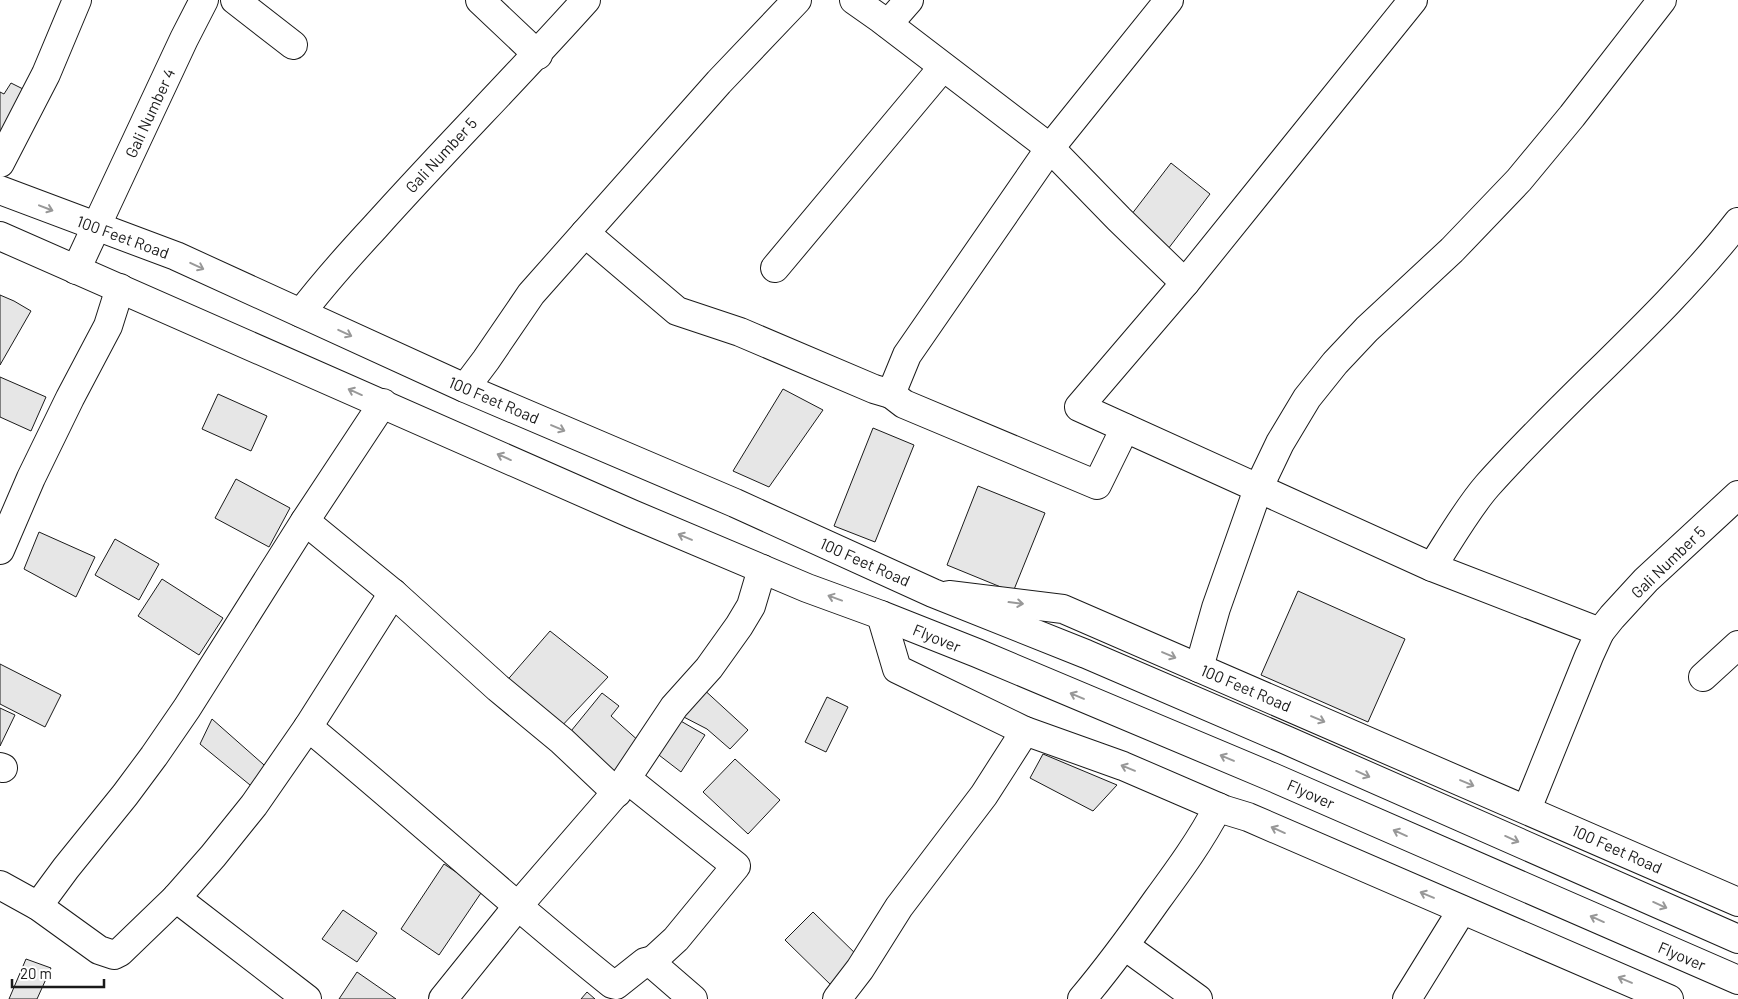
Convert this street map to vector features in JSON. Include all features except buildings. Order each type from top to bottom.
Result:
[{"type":"street","points":[[0,163],[46,74],[77,0]]},
{"type":"street","name":"Gali Number 4","points":[[76,270],[204,0]]},
{"type":"street","points":[[235,0],[293,45]]},
{"type":"street","points":[[480,0],[538,54]]},
{"type":"street","name":"Gali Number 5","points":[[301,313],[319,289],[415,182],[538,54],[586,0]]},
{"type":"street","points":[[854,0],[1050,148],[1185,283]]},
{"type":"street","points":[[888,24],[909,0]]},
{"type":"street","points":[[891,394],[907,355],[1050,148],[1169,0]]},
{"type":"street","points":[[1413,0],[1185,283],[1079,407],[1432,567],[1600,632]]},
{"type":"street","points":[[1200,668],[1216,608],[1258,489],[1280,443],[1307,398],[1335,363],[1367,329],[1452,250],[1519,180],[1662,0]]},
{"type":"street","points":[[465,388],[531,294],[793,1]]},
{"type":"street","points":[[775,268],[943,68]]},
{"type":"street","name":"100 Feet Road","points":[[0,190],[176,256],[465,388],[734,503],[933,593],[1063,609],[1738,902]]},
{"type":"street","points":[[1432,567],[1486,487],[1636,336],[1738,222]]},
{"type":"street","points":[[585,234],[677,311],[740,332],[874,389],[891,394],[904,404],[1097,485],[1125,428]]},
{"type":"street","points":[[0,236],[632,514],[807,588],[881,615],[897,669],[1025,731],[1123,766],[1218,807],[1248,817],[1670,999]]},
{"type":"street","points":[[0,550],[30,478],[108,326],[120,288]]},
{"type":"street","points":[[38,906],[125,795],[187,708],[305,521],[382,404]]},
{"type":"street","name":"Gali Number 5","points":[[1527,809],[1600,632],[1646,580],[1738,495]]},
{"type":"street","points":[[305,521],[393,593],[498,688],[562,741],[622,786],[736,866],[676,939],[650,962],[645,962],[614,985],[517,907],[378,784],[308,727]]},
{"type":"street","points":[[443,999],[517,907],[622,786],[674,707],[709,668],[739,626],[751,606],[762,569]]},
{"type":"street","points":[[0,886],[38,906],[99,950],[114,955],[120,952],[176,898],[254,805],[308,727],[393,593]]},
{"type":"street","points":[[933,593],[1086,654],[1738,939]]},
{"type":"street","name":"Flyover","points":[[881,615],[1272,777],[1738,980]]},
{"type":"street","points":[[1702,677],[1738,645]]},
{"type":"street","points":[[837,999],[860,969],[899,907],[984,795],[1025,731]]},
{"type":"street","points":[[1082,999],[1125,946],[1208,826],[1218,807]]},
{"type":"street","points":[[176,898],[307,999]]},
{"type":"street","points":[[1407,999],[1462,910]]},
{"type":"street","points":[[1125,946],[1198,999]]},
{"type":"street","points":[[650,962],[693,999]]}]
